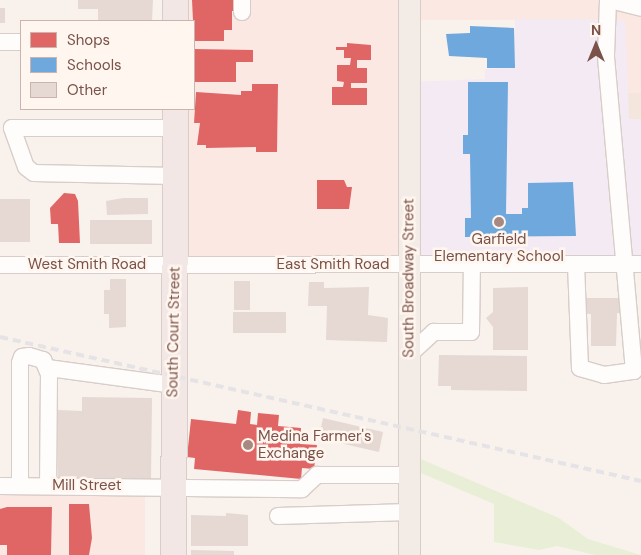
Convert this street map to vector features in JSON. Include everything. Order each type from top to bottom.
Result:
[{"type":"highway","points":[[175,0],[175,20]]},
{"type":"highway","name":"South Court Street","points":[[173,555],[175,118]]},
{"type":"main road","name":"South Broadway Street","points":[[409,0],[409,555]]},
{"type":"street","points":[[576,264],[580,368],[604,375],[634,371],[634,264],[622,240],[606,55],[609,0],[641,8]]},
{"type":"street","points":[[0,42],[20,42]]},
{"type":"street","points":[[175,118],[6,128],[26,167],[34,173],[175,176]]},
{"type":"street","points":[[409,355],[434,332],[472,332],[472,264]]},
{"type":"street","name":"East Smith Road","points":[[175,265],[634,264]]},
{"type":"street","name":"West Smith Road","points":[[0,265],[175,265]]},
{"type":"street","points":[[20,486],[20,363],[22,357],[36,357],[43,360],[48,368],[48,486]]},
{"type":"street","points":[[48,368],[174,385]]},
{"type":"street","name":"Mill Street","points":[[0,486],[302,488],[317,475],[409,475]]},
{"type":"street","points":[[278,516],[409,512]]},
{"type":"shaded area","points":[[175,0],[641,0],[641,93],[628,93],[624,20],[409,20],[408,265],[175,265],[175,110],[195,110],[195,20],[175,20]]},
{"type":"shaded area","points":[[515,19],[625,20],[629,119],[641,119],[641,264],[408,265],[409,82],[485,79],[485,69],[514,68]]},
{"type":"shaded area","points":[[628,93],[641,93],[641,119],[628,119]]},
{"type":"shaded area","points":[[0,495],[145,495],[145,555],[0,555]]},
{"type":"green space","points":[[409,454],[559,518],[588,539],[641,555],[595,555],[557,546],[539,550],[494,542],[494,504],[409,468]]},
{"type":"building: Shops","points":[[192,0],[239,0],[239,11],[232,11],[232,30],[224,30],[224,41],[195,41],[195,20],[193,20]]},
{"type":"building: Shops","points":[[347,43],[371,45],[371,60],[357,60],[357,68],[367,68],[367,83],[351,83],[351,88],[367,88],[367,105],[332,105],[332,87],[343,87],[344,82],[337,81],[337,65],[350,65],[351,58],[344,58],[344,50],[336,50],[336,47],[347,47]]},
{"type":"building: Shops","points":[[195,49],[253,50],[253,62],[236,62],[236,82],[195,82]]},
{"type":"building: Shops","points":[[252,84],[278,84],[277,152],[256,152],[256,147],[206,148],[206,145],[197,145],[200,123],[194,123],[196,92],[241,95],[241,91],[252,91]]},
{"type":"building: Shops","points":[[317,180],[344,180],[347,187],[352,187],[349,209],[317,209]]},
{"type":"building: Shops","points":[[64,193],[75,194],[78,201],[80,243],[59,243],[58,224],[51,224],[50,208]]},
{"type":"building: Shops","name":"Medina Farmer's Exchange","points":[[238,410],[251,412],[250,424],[257,425],[258,413],[279,415],[278,426],[301,428],[300,444],[317,445],[314,469],[302,468],[301,479],[194,469],[195,458],[187,457],[191,419],[236,424]]},
{"type":"building: Shops","points":[[69,504],[89,504],[92,538],[89,555],[69,555]]},
{"type":"building: Shops","points":[[7,507],[52,507],[51,555],[7,555],[7,545],[0,545],[0,509]]},
{"type":"building: Schools","points":[[470,26],[514,28],[515,68],[487,68],[487,58],[449,56],[446,34],[470,33]]},
{"type":"building: Schools","points":[[468,82],[508,82],[506,214],[522,214],[522,208],[528,208],[528,183],[573,182],[576,236],[465,237],[465,218],[471,218],[470,154],[463,154],[463,135],[468,135]]},
{"type":"building: Other","points":[[78,0],[153,0],[152,20],[98,20],[98,9],[78,9]]},
{"type":"building: Other","points":[[0,8],[5,8],[5,23],[0,23]]},
{"type":"building: Other","points":[[123,198],[148,198],[148,214],[107,215],[106,201]]},
{"type":"building: Other","points":[[0,199],[30,199],[30,242],[0,242]]},
{"type":"building: Other","points":[[90,220],[152,220],[152,244],[90,244]]},
{"type":"building: Other","points":[[110,279],[126,279],[126,327],[109,328],[109,314],[104,314],[104,290],[110,290]]},
{"type":"building: Other","points":[[234,281],[250,281],[250,310],[234,310]]},
{"type":"building: Other","points":[[309,282],[324,282],[324,288],[369,287],[368,315],[388,318],[387,342],[326,340],[327,306],[308,306]]},
{"type":"building: Other","points":[[528,287],[528,350],[493,350],[493,327],[486,318],[493,312],[493,288]]},
{"type":"building: Other","points":[[586,298],[621,298],[621,313],[617,313],[616,346],[591,346],[591,314],[586,314]]},
{"type":"building: Other","points":[[233,312],[286,312],[286,333],[233,333]]},
{"type":"building: Other","points":[[439,355],[527,356],[527,391],[451,390],[451,386],[438,386]]},
{"type":"building: Other","points":[[82,397],[152,398],[151,479],[58,478],[58,410],[82,411]]},
{"type":"building: Other","points":[[323,418],[383,432],[379,452],[331,441],[332,435],[320,432]]},
{"type":"building: Other","points":[[226,513],[248,515],[248,546],[191,546],[191,515],[226,516]]},
{"type":"building: Other","points":[[191,550],[234,551],[234,555],[191,555]]},
{"type":"railway","points":[[0,337],[641,481]]},
{"type":"place","name":"Garfield Elementary School","points":[[499,222]]},
{"type":"place","name":"Medina Farmer's Exchange","points":[[248,445]]}]
